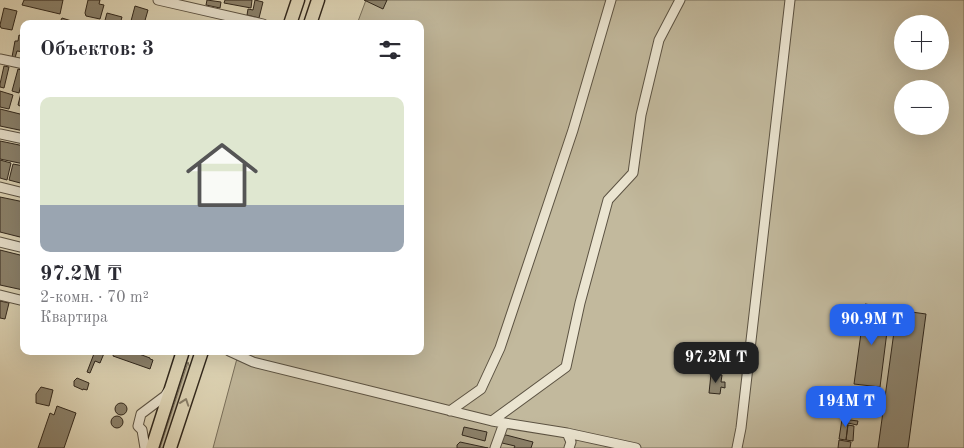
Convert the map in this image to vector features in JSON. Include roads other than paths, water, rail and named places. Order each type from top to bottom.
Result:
[{"type":"highway","points":[[291,20],[298,0]]},
{"type":"highway","points":[[311,20],[318,0]]},
{"type":"highway","points":[[152,448],[182,355]]},
{"type":"highway","points":[[170,448],[201,355]]},
{"type":"street","points":[[158,0],[246,20]]},
{"type":"street","points":[[450,411],[481,389],[500,348],[573,130],[611,0]]},
{"type":"street","points":[[492,421],[566,367],[580,303],[608,200],[633,173],[641,114],[659,40],[680,0]]},
{"type":"street","points":[[737,448],[741,428],[790,0]]},
{"type":"street","points":[[0,59],[20,63]]},
{"type":"street","points":[[0,134],[20,138]]},
{"type":"street","points":[[0,187],[20,192]]},
{"type":"street","points":[[0,242],[20,247]]},
{"type":"street","points":[[0,295],[20,300]]},
{"type":"street","points":[[238,355],[253,362],[492,421],[567,433],[636,448]]},
{"type":"street","points":[[145,448],[142,430],[138,426],[141,414],[165,396],[172,386]]},
{"type":"street","points":[[495,448],[504,423]]},
{"type":"street","points":[[567,433],[571,442],[569,448]]}]
